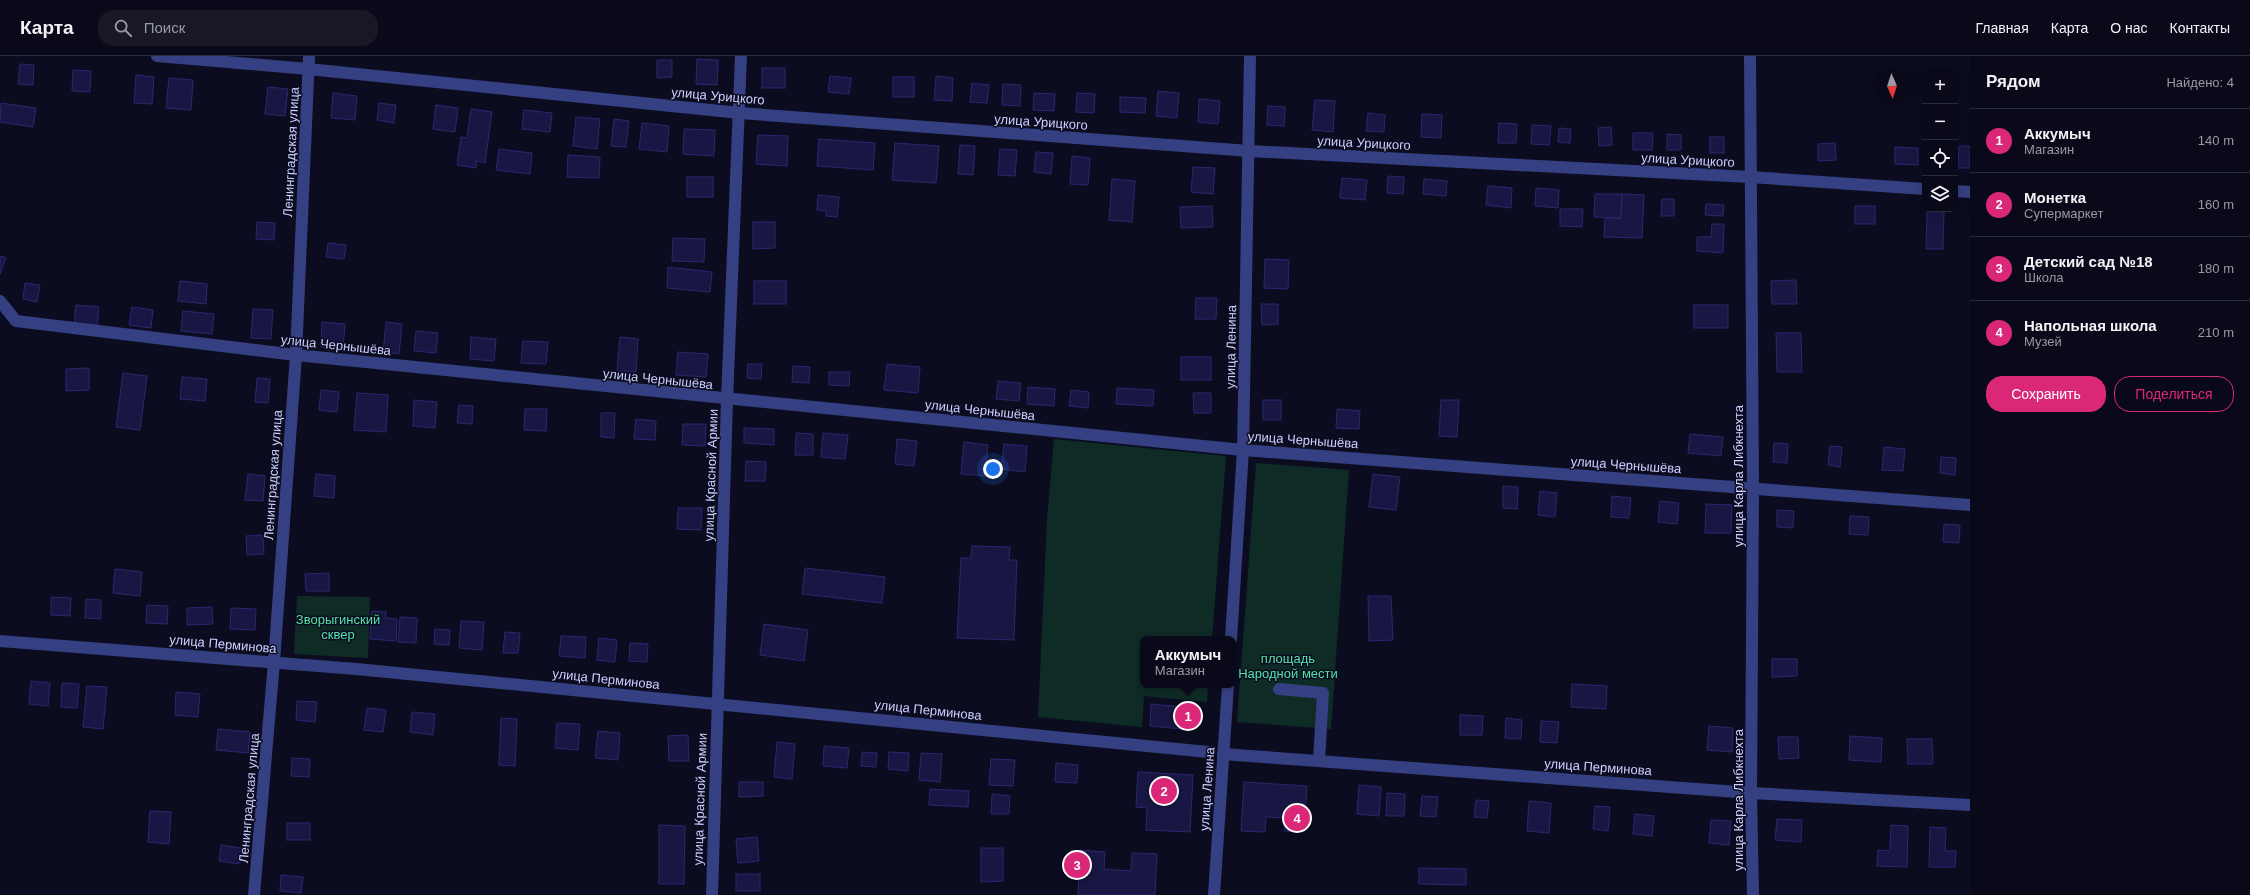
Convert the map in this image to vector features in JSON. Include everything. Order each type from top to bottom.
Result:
[{"type":"street","name":"улица Урицкого","points":[[157,56],[308,69],[740,113],[1249,151],[1750,177],[1922,189]]},
{"type":"street","name":"Ленинградская улица","points":[[254,895],[274,662],[296,356],[309,56]]},
{"type":"street","name":"улица Красной Армии","points":[[712,895],[727,400],[740,113],[741,56]]},
{"type":"street","name":"улица Ленина","points":[[1231,636],[1243,450],[1250,56]]},
{"type":"street","name":"улица Карла Либкнехта","points":[[1750,56],[1753,489],[1751,793],[1753,895]]},
{"type":"street","points":[[1958,191],[1970,192]]},
{"type":"street","name":"улица Чернышёва","points":[[0,301],[16,321],[296,356],[727,400],[1243,450],[1970,505]]},
{"type":"street","name":"улица Перминова","points":[[0,640],[274,662],[1208,752]]},
{"type":"street","name":"улица Ленина","points":[[1214,895],[1228,688]]},
{"type":"street","points":[[1279,689],[1323,693],[1319,761]]},
{"type":"street","name":"улица Перминова","points":[[1223,754],[1751,793],[1970,805]]},
{"type":"green space","points":[[1054,439],[1226,456],[1212,636],[1140,636],[1140,688],[1208,688],[1207,702],[1144,696],[1142,727],[1038,717],[1047,519]]},
{"type":"green space","name":"площадь Народной мести","points":[[1256,463],[1349,470],[1331,729],[1237,722]]},
{"type":"green space","name":"Зворыгинский сквер","points":[[297,596],[370,597],[368,658],[294,654]]},
{"type":"building","points":[[697,59],[718,60],[717,85],[696,84]]},
{"type":"building","points":[[657,60],[672,60],[672,77],[657,78]]},
{"type":"building","points":[[20,64],[34,65],[33,85],[18,84]]},
{"type":"building","points":[[762,68],[785,68],[785,88],[762,88]]},
{"type":"building","points":[[73,70],[91,71],[90,92],[72,91]]},
{"type":"building","points":[[136,75],[154,77],[152,104],[134,103]]},
{"type":"building","points":[[830,76],[851,78],[849,94],[828,92]]},
{"type":"building","points":[[936,76],[953,78],[952,101],[934,100]]},
{"type":"building","points":[[893,77],[914,77],[914,97],[893,97]]},
{"type":"building","points":[[169,78],[193,80],[191,110],[166,108]]},
{"type":"building","points":[[972,83],[989,85],[987,103],[970,102]]},
{"type":"building","points":[[1003,84],[1021,85],[1020,106],[1002,105]]},
{"type":"building","points":[[268,87],[288,89],[285,116],[265,114]]},
{"type":"building","points":[[1158,91],[1179,93],[1177,118],[1156,116]]},
{"type":"building","points":[[333,93],[357,96],[355,120],[331,118]]},
{"type":"building","points":[[1034,93],[1055,94],[1054,111],[1033,110]]},
{"type":"building","points":[[1077,93],[1095,94],[1094,113],[1076,112]]},
{"type":"building","points":[[1120,97],[1146,98],[1145,113],[1120,112]]},
{"type":"building","points":[[1199,99],[1220,101],[1218,124],[1198,122]]},
{"type":"building","points":[[1315,100],[1335,101],[1333,132],[1312,130]]},
{"type":"building","points":[[1,103],[36,108],[33,127],[0,122]]},
{"type":"building","points":[[379,103],[396,105],[394,123],[377,120]]},
{"type":"building","points":[[436,105],[458,108],[455,132],[433,129]]},
{"type":"building","points":[[1268,106],[1285,107],[1284,126],[1267,125]]},
{"type":"building","points":[[471,109],[492,112],[485,163],[476,161],[476,168],[457,165],[461,137],[467,138]]},
{"type":"building","points":[[524,110],[552,113],[550,132],[522,129]]},
{"type":"building","points":[[1368,113],[1385,115],[1384,132],[1366,131]]},
{"type":"building","points":[[1422,114],[1442,115],[1441,138],[1421,137]]},
{"type":"building","points":[[576,117],[600,119],[597,149],[573,146]]},
{"type":"building","points":[[614,119],[629,121],[626,147],[611,146]]},
{"type":"building","points":[[642,123],[669,126],[667,152],[639,149]]},
{"type":"building","points":[[1499,123],[1517,124],[1516,143],[1498,143]]},
{"type":"building","points":[[1532,125],[1551,126],[1549,145],[1531,144]]},
{"type":"building","points":[[1611,127],[1612,145],[1599,146],[1598,128]]},
{"type":"building","points":[[1559,128],[1571,129],[1570,143],[1558,142]]},
{"type":"building","points":[[684,129],[715,130],[714,156],[683,154]]},
{"type":"building","points":[[1633,133],[1653,133],[1652,150],[1633,150]]},
{"type":"building","points":[[1667,134],[1681,135],[1681,150],[1667,150]]},
{"type":"building","points":[[758,135],[788,136],[787,166],[756,164]]},
{"type":"building","points":[[1710,137],[1724,137],[1724,153],[1710,153]]},
{"type":"building","points":[[819,139],[875,143],[873,170],[817,166]]},
{"type":"building","points":[[895,143],[939,146],[936,183],[892,180]]},
{"type":"building","points":[[1835,143],[1836,160],[1818,161],[1818,144]]},
{"type":"building","points":[[960,145],[975,146],[973,175],[958,174]]},
{"type":"building","points":[[1959,146],[1970,146],[1970,168],[1958,168]]},
{"type":"building","points":[[1895,147],[1918,148],[1918,165],[1895,164]]},
{"type":"building","points":[[499,149],[532,153],[530,174],[496,170]]},
{"type":"building","points":[[1000,149],[1017,150],[1015,176],[998,175]]},
{"type":"building","points":[[1036,152],[1053,153],[1051,174],[1034,172]]},
{"type":"building","points":[[568,155],[600,157],[599,178],[567,177]]},
{"type":"building","points":[[1072,156],[1090,158],[1088,185],[1070,184]]},
{"type":"building","points":[[1193,167],[1215,168],[1213,194],[1191,192]]},
{"type":"building","points":[[1388,176],[1404,177],[1403,194],[1387,193]]},
{"type":"building","points":[[687,177],[713,177],[713,197],[687,197]]},
{"type":"building","points":[[1342,178],[1367,180],[1365,200],[1340,198]]},
{"type":"building","points":[[1112,179],[1135,181],[1132,222],[1109,220]]},
{"type":"building","points":[[1424,179],[1447,181],[1446,196],[1423,194]]},
{"type":"building","points":[[1488,186],[1512,188],[1511,208],[1486,205]]},
{"type":"building","points":[[1536,188],[1559,190],[1558,208],[1535,206]]},
{"type":"building","points":[[1595,194],[1622,194],[1621,218],[1594,217]]},
{"type":"building","points":[[1622,194],[1644,195],[1642,238],[1604,237],[1605,218],[1621,218]]},
{"type":"building","points":[[818,195],[839,197],[837,217],[826,216],[826,211],[817,210]]},
{"type":"building","points":[[1662,199],[1674,199],[1674,216],[1661,216]]},
{"type":"building","points":[[1706,204],[1724,205],[1723,216],[1705,215]]},
{"type":"building","points":[[1212,206],[1213,227],[1181,228],[1180,207]]},
{"type":"building","points":[[1855,206],[1875,206],[1875,224],[1855,224]]},
{"type":"building","points":[[1560,209],[1583,209],[1582,227],[1560,226]]},
{"type":"building","points":[[1927,212],[1944,212],[1943,249],[1926,249]]},
{"type":"building","points":[[257,222],[275,223],[274,240],[256,239]]},
{"type":"building","points":[[753,222],[775,222],[775,248],[753,249]]},
{"type":"building","points":[[1712,224],[1724,224],[1723,253],[1697,251],[1697,237],[1711,237]]},
{"type":"building","points":[[673,238],[705,239],[704,262],[672,261]]},
{"type":"building","points":[[328,243],[346,245],[344,259],[326,257]]},
{"type":"building","points":[[0,256],[6,258],[0,274]]},
{"type":"building","points":[[1265,259],[1289,260],[1288,289],[1264,288]]},
{"type":"building","points":[[668,267],[712,272],[710,292],[667,288]]},
{"type":"building","points":[[1796,280],[1797,304],[1772,304],[1771,281]]},
{"type":"building","points":[[180,281],[207,284],[206,304],[178,301]]},
{"type":"building","points":[[754,281],[786,281],[786,304],[754,304]]},
{"type":"building","points":[[25,283],[40,285],[37,302],[23,299]]},
{"type":"building","points":[[1196,298],[1217,298],[1216,319],[1195,319]]},
{"type":"building","points":[[1261,304],[1278,304],[1278,324],[1262,325]]},
{"type":"building","points":[[76,305],[99,307],[97,328],[74,326]]},
{"type":"building","points":[[1694,305],[1728,305],[1728,328],[1694,328]]},
{"type":"building","points":[[132,307],[153,310],[151,328],[129,325]]},
{"type":"building","points":[[253,309],[273,310],[271,339],[251,338]]},
{"type":"building","points":[[183,311],[214,314],[212,334],[181,331]]},
{"type":"building","points":[[322,322],[345,324],[343,349],[321,347]]},
{"type":"building","points":[[386,322],[402,324],[399,354],[383,352]]},
{"type":"building","points":[[416,331],[438,333],[436,353],[414,351]]},
{"type":"building","points":[[1776,333],[1801,333],[1802,372],[1777,372]]},
{"type":"building","points":[[471,337],[496,339],[494,361],[470,359]]},
{"type":"building","points":[[620,337],[638,339],[636,372],[617,371]]},
{"type":"building","points":[[523,341],[548,342],[546,364],[521,363]]},
{"type":"building","points":[[678,352],[708,354],[706,377],[676,375]]},
{"type":"building","points":[[1181,357],[1211,357],[1211,380],[1181,380]]},
{"type":"building","points":[[748,364],[762,364],[761,379],[747,378]]},
{"type":"building","points":[[887,364],[920,367],[918,393],[884,390]]},
{"type":"building","points":[[793,366],[810,367],[809,383],[792,382]]},
{"type":"building","points":[[89,368],[89,390],[66,391],[66,369]]},
{"type":"building","points":[[829,372],[850,372],[849,386],[829,385]]},
{"type":"building","points":[[123,373],[147,376],[140,430],[116,427]]},
{"type":"building","points":[[182,377],[207,379],[205,401],[180,399]]},
{"type":"building","points":[[257,378],[270,379],[268,403],[255,402]]},
{"type":"building","points":[[998,381],[1021,383],[1019,401],[996,399]]},
{"type":"building","points":[[1028,387],[1055,389],[1054,406],[1027,404]]},
{"type":"building","points":[[1117,388],[1154,390],[1153,406],[1116,404]]},
{"type":"building","points":[[321,390],[339,392],[337,412],[319,410]]},
{"type":"building","points":[[1071,390],[1089,392],[1088,408],[1069,406]]},
{"type":"building","points":[[357,393],[388,395],[386,432],[354,430]]},
{"type":"building","points":[[1193,393],[1211,393],[1211,413],[1194,413]]},
{"type":"building","points":[[414,400],[437,402],[435,428],[413,426]]},
{"type":"building","points":[[1263,400],[1281,400],[1281,420],[1263,420]]},
{"type":"building","points":[[1441,400],[1459,400],[1457,437],[1439,436]]},
{"type":"building","points":[[459,405],[473,406],[472,424],[457,423]]},
{"type":"building","points":[[525,409],[547,409],[546,431],[524,430]]},
{"type":"building","points":[[1337,409],[1360,411],[1359,429],[1336,428]]},
{"type":"building","points":[[601,413],[615,413],[614,438],[601,437]]},
{"type":"building","points":[[636,419],[656,421],[655,440],[634,439]]},
{"type":"building","points":[[683,424],[706,424],[705,446],[682,445]]},
{"type":"building","points":[[744,428],[774,429],[774,445],[744,443]]},
{"type":"building","points":[[796,433],[813,434],[813,455],[795,455]]},
{"type":"building","points":[[823,433],[848,435],[845,459],[821,457]]},
{"type":"building","points":[[1690,434],[1723,437],[1721,456],[1688,453]]},
{"type":"building","points":[[897,439],[917,441],[914,466],[895,464]]},
{"type":"building","points":[[964,442],[988,445],[985,476],[961,474]]},
{"type":"building","points":[[1774,443],[1788,444],[1787,463],[1773,462]]},
{"type":"building","points":[[1004,444],[1027,446],[1025,472],[1001,469]]},
{"type":"building","points":[[1830,446],[1842,447],[1840,467],[1828,465]]},
{"type":"building","points":[[1884,447],[1905,449],[1903,471],[1882,470]]},
{"type":"building","points":[[1941,457],[1956,458],[1955,475],[1940,473]]},
{"type":"building","points":[[746,461],[766,462],[765,481],[745,481]]},
{"type":"building","points":[[248,474],[265,476],[263,501],[245,500]]},
{"type":"building","points":[[316,474],[335,476],[334,498],[314,496]]},
{"type":"building","points":[[1373,474],[1400,477],[1396,510],[1369,507]]},
{"type":"building","points":[[1503,486],[1518,487],[1517,509],[1503,508]]},
{"type":"building","points":[[1540,491],[1557,493],[1555,517],[1538,515]]},
{"type":"building","points":[[1612,496],[1631,498],[1629,518],[1611,517]]},
{"type":"building","points":[[1660,501],[1679,503],[1677,524],[1658,522]]},
{"type":"building","points":[[1706,504],[1732,505],[1731,533],[1705,533]]},
{"type":"building","points":[[678,508],[702,508],[701,530],[677,529]]},
{"type":"building","points":[[1777,510],[1794,511],[1793,528],[1777,527]]},
{"type":"building","points":[[1850,516],[1869,517],[1868,535],[1849,534]]},
{"type":"building","points":[[1944,524],[1960,525],[1959,543],[1943,542]]},
{"type":"building","points":[[263,535],[264,554],[247,555],[246,536]]},
{"type":"building","points":[[972,546],[1010,547],[1009,560],[1017,560],[1014,640],[957,638],[961,558],[971,558]]},
{"type":"building","points":[[805,568],[885,577],[882,603],[802,594]]},
{"type":"building","points":[[115,569],[142,572],[140,596],[113,593]]},
{"type":"building","points":[[329,573],[329,591],[306,591],[305,574]]},
{"type":"building","points":[[1368,596],[1391,596],[1393,640],[1369,641]]},
{"type":"building","points":[[51,597],[71,598],[70,616],[51,615]]},
{"type":"building","points":[[86,599],[101,600],[101,619],[85,618]]},
{"type":"building","points":[[147,605],[168,606],[167,624],[146,623]]},
{"type":"building","points":[[212,607],[213,624],[187,625],[187,608]]},
{"type":"building","points":[[231,608],[256,609],[255,630],[230,629]]},
{"type":"building","points":[[372,611],[386,612],[386,618],[397,619],[396,641],[370,639]]},
{"type":"building","points":[[400,617],[417,618],[416,643],[398,642]]},
{"type":"building","points":[[461,621],[484,622],[482,650],[459,648]]},
{"type":"building","points":[[764,624],[808,630],[804,661],[760,655]]},
{"type":"building","points":[[435,629],[450,630],[449,645],[434,644]]},
{"type":"building","points":[[505,632],[520,633],[518,653],[503,653]]},
{"type":"building","points":[[561,636],[586,637],[585,658],[559,656]]},
{"type":"building","points":[[599,638],[617,640],[615,662],[597,660]]},
{"type":"building","points":[[630,643],[648,644],[647,662],[629,661]]},
{"type":"building","points":[[1772,659],[1797,659],[1797,676],[1772,677]]},
{"type":"building","points":[[31,681],[50,683],[48,706],[29,704]]},
{"type":"building","points":[[62,683],[79,684],[77,708],[61,707]]},
{"type":"building","points":[[1572,684],[1607,686],[1606,709],[1571,707]]},
{"type":"building","points":[[87,686],[107,687],[103,729],[83,727]]},
{"type":"building","points":[[176,692],[200,694],[198,717],[175,715]]},
{"type":"building","points":[[297,701],[317,702],[315,722],[296,720]]},
{"type":"building","points":[[1151,704],[1195,708],[1193,730],[1150,726]]},
{"type":"building","points":[[367,708],[386,710],[383,732],[364,730]]},
{"type":"building","points":[[412,712],[435,714],[433,735],[410,732]]},
{"type":"building","points":[[1460,715],[1483,716],[1482,735],[1460,735]]},
{"type":"building","points":[[501,718],[517,719],[515,766],[499,765]]},
{"type":"building","points":[[1506,718],[1522,720],[1521,739],[1505,738]]},
{"type":"building","points":[[1541,721],[1559,722],[1557,743],[1540,742]]},
{"type":"building","points":[[557,723],[580,724],[578,750],[555,748]]},
{"type":"building","points":[[1709,726],[1733,728],[1732,752],[1707,750]]},
{"type":"building","points":[[218,729],[250,732],[248,753],[216,750]]},
{"type":"building","points":[[598,731],[620,733],[618,760],[595,758]]},
{"type":"building","points":[[688,735],[689,761],[669,761],[668,736]]},
{"type":"building","points":[[1850,736],[1882,738],[1881,762],[1849,760]]},
{"type":"building","points":[[1778,737],[1798,737],[1799,758],[1779,759]]},
{"type":"building","points":[[1907,739],[1932,739],[1933,764],[1908,764]]},
{"type":"building","points":[[777,742],[795,744],[792,779],[774,777]]},
{"type":"building","points":[[824,746],[849,748],[847,768],[823,766]]},
{"type":"building","points":[[862,752],[877,753],[876,767],[861,766]]},
{"type":"building","points":[[889,752],[909,753],[908,771],[888,769]]},
{"type":"building","points":[[921,753],[942,754],[940,782],[919,780]]},
{"type":"building","points":[[292,758],[310,759],[309,777],[291,776]]},
{"type":"building","points":[[991,759],[1015,760],[1013,786],[989,785]]},
{"type":"building","points":[[1056,763],[1078,765],[1077,783],[1055,782]]},
{"type":"building","points":[[1138,772],[1193,775],[1190,832],[1146,830],[1147,808],[1136,807]]},
{"type":"building","points":[[739,782],[763,782],[763,796],[739,797]]},
{"type":"building","points":[[1244,782],[1307,786],[1304,832],[1284,831],[1285,818],[1266,817],[1265,832],[1241,831]]},
{"type":"building","points":[[1359,785],[1381,787],[1379,816],[1357,814]]},
{"type":"building","points":[[930,789],[969,791],[968,807],[929,805]]},
{"type":"building","points":[[1387,793],[1405,794],[1404,816],[1386,816]]},
{"type":"building","points":[[992,794],[1010,796],[1009,814],[991,814]]},
{"type":"building","points":[[1422,796],[1438,797],[1436,817],[1420,816]]},
{"type":"building","points":[[1476,800],[1489,801],[1487,818],[1474,817]]},
{"type":"building","points":[[1529,801],[1551,803],[1549,833],[1527,831]]},
{"type":"building","points":[[1595,806],[1610,807],[1608,831],[1593,829]]},
{"type":"building","points":[[150,811],[171,812],[169,844],[148,842]]},
{"type":"building","points":[[1635,814],[1654,816],[1652,836],[1633,834]]},
{"type":"building","points":[[1777,819],[1802,820],[1801,842],[1775,840]]},
{"type":"building","points":[[1711,820],[1731,821],[1729,845],[1709,843]]},
{"type":"building","points":[[287,823],[310,823],[310,840],[287,840]]},
{"type":"building","points":[[659,825],[685,826],[684,884],[659,884]]},
{"type":"building","points":[[1891,825],[1908,826],[1907,867],[1877,866],[1878,850],[1890,851]]},
{"type":"building","points":[[1930,827],[1946,828],[1945,851],[1956,851],[1955,867],[1929,867]]},
{"type":"building","points":[[757,837],[759,861],[738,863],[736,839]]},
{"type":"building","points":[[221,845],[241,848],[239,864],[219,861]]},
{"type":"building","points":[[981,848],[1003,848],[1003,881],[981,882]]},
{"type":"building","points":[[1080,850],[1105,852],[1104,869],[1131,871],[1132,853],[1157,854],[1155,895],[1078,895]]},
{"type":"building","points":[[1419,868],[1466,869],[1466,885],[1419,884]]},
{"type":"building","points":[[736,874],[760,874],[760,891],[736,891]]},
{"type":"building","points":[[281,875],[303,877],[301,893],[280,891]]},
{"type":"place","name":"Аккумыч","points":[[1188,716]]},
{"type":"place","name":"Монетка","points":[[1164,791]]},
{"type":"place","name":"Напольная школа","points":[[1297,818]]},
{"type":"place","name":"Детский сад №18","points":[[1077,865]]}]
